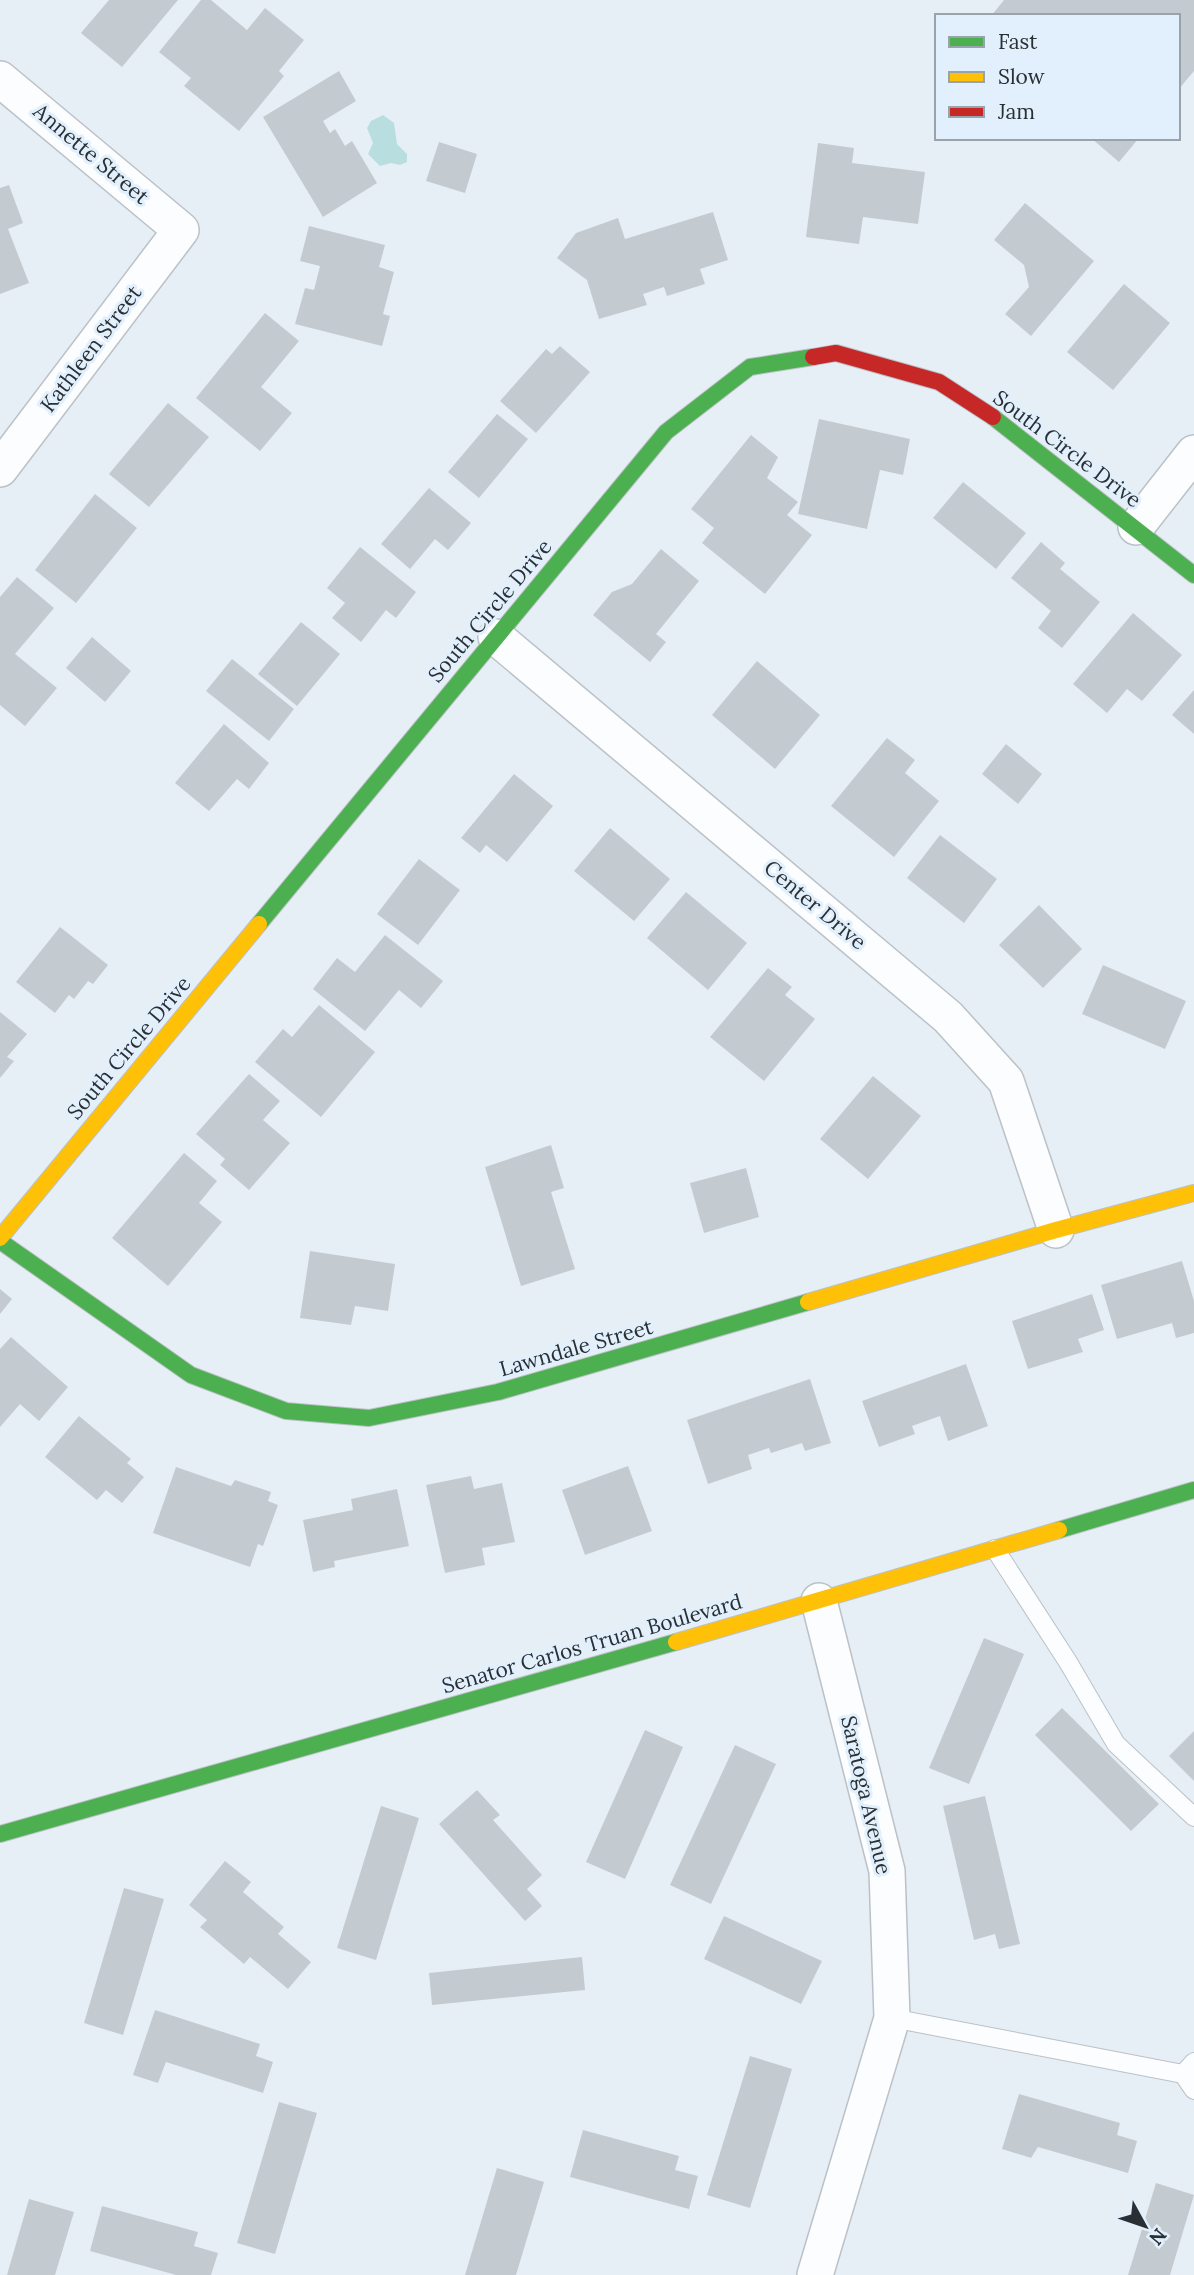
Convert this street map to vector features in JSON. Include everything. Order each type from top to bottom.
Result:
[{"type":"street","name":"Annette Street","points":[[0,79],[181,230]]},
{"type":"street","name":"Kathleen Street","points":[[0,469],[181,230]]},
{"type":"street","name":"South Circle Drive","points":[[0,1239],[666,432],[750,367],[836,353],[939,382],[1002,423],[1194,575]]},
{"type":"street","points":[[1136,527],[1194,453]]},
{"type":"street","name":"Center Drive","points":[[496,637],[948,1017],[1006,1082],[1056,1230]]},
{"type":"street","name":"Lawndale Street","points":[[0,1239],[191,1375],[286,1412],[369,1418],[498,1392],[1056,1230],[1194,1193]]},
{"type":"street","name":"Senator Carlos Truan Boulevard","points":[[0,1835],[819,1601],[1194,1490]]},
{"type":"street","name":"Saratoga Avenue","points":[[815,2275],[892,2018],[887,1871],[819,1601]]},
{"type":"lane","points":[[995,1549],[1068,1662],[1115,1744],[1194,1817]]},
{"type":"lane","points":[[892,2018],[1188,2068],[1194,2090]]},
{"type":"shaded area","points":[[383,115],[394,123],[397,144],[407,154],[407,162],[400,165],[391,163],[380,166],[368,154],[373,143],[367,128],[371,121]]},
{"type":"building","points":[[109,0],[178,0],[122,67],[81,33]]},
{"type":"building","points":[[201,0],[211,0],[247,30],[265,8],[304,40],[279,71],[284,76],[239,131],[184,86],[191,78],[159,52]]},
{"type":"building","points":[[1004,0],[1194,0],[1194,71],[1180,88],[1180,14],[993,14]]},
{"type":"building","points":[[339,71],[356,101],[323,121],[330,133],[335,129],[345,146],[352,141],[377,183],[323,217],[263,117]]},
{"type":"building","points":[[1093,140],[1137,140],[1119,162]]},
{"type":"building","points":[[439,142],[477,154],[465,193],[426,181]]},
{"type":"building","points":[[818,143],[854,148],[852,163],[925,172],[918,224],[863,217],[859,244],[806,237]]},
{"type":"building","points":[[9,185],[23,223],[8,229],[29,283],[0,294],[0,188]]},
{"type":"building","points":[[1025,203],[1094,261],[1031,336],[1005,314],[1029,287],[1024,265],[994,240]]},
{"type":"building","points":[[713,212],[728,260],[700,269],[705,284],[667,296],[664,287],[643,294],[647,305],[599,319],[587,280],[557,258],[576,233],[618,218],[625,239]]},
{"type":"building","points":[[309,226],[385,245],[379,267],[394,272],[383,314],[390,316],[382,346],[295,324],[305,288],[314,290],[320,266],[300,261]]},
{"type":"building","points":[[1124,284],[1170,323],[1113,390],[1067,352]]},
{"type":"building","points":[[265,313],[299,341],[261,387],[292,413],[260,451],[196,398]]},
{"type":"building","points":[[560,346],[590,372],[536,433],[500,401],[546,349],[552,354]]},
{"type":"building","points":[[168,403],[209,437],[149,507],[109,474]]},
{"type":"building","points":[[497,414],[528,439],[479,498],[448,472]]},
{"type":"building","points":[[819,419],[910,439],[903,475],[880,470],[867,529],[798,514]]},
{"type":"building","points":[[751,435],[778,457],[767,478],[798,502],[787,515],[812,535],[765,594],[702,543],[714,528],[691,509]]},
{"type":"building","points":[[963,482],[1026,533],[996,569],[933,518]]},
{"type":"building","points":[[429,488],[471,523],[448,550],[435,539],[410,569],[381,544]]},
{"type":"building","points":[[95,494],[137,528],[76,603],[35,570]]},
{"type":"building","points":[[1041,542],[1065,563],[1060,569],[1100,602],[1062,648],[1038,628],[1051,611],[1011,578]]},
{"type":"building","points":[[360,547],[416,592],[396,618],[386,610],[361,642],[332,618],[345,603],[327,588]]},
{"type":"building","points":[[661,549],[699,581],[656,634],[666,642],[650,662],[593,615],[612,592],[632,584]]},
{"type":"building","points":[[17,577],[54,608],[15,654],[57,688],[25,726],[0,705],[0,597]]},
{"type":"building","points":[[1133,613],[1182,655],[1142,701],[1127,689],[1107,713],[1073,684]]},
{"type":"building","points":[[301,622],[340,654],[297,706],[258,674]]},
{"type":"building","points":[[92,637],[131,671],[105,702],[66,668]]},
{"type":"building","points":[[232,659],[294,709],[269,741],[206,691]]},
{"type":"building","points":[[757,661],[820,715],[775,769],[712,715]]},
{"type":"building","points":[[1194,690],[1194,734],[1172,715]]},
{"type":"building","points":[[224,724],[269,763],[249,789],[237,779],[209,811],[175,783]]},
{"type":"building","points":[[887,738],[915,760],[905,773],[939,801],[894,857],[831,806]]},
{"type":"building","points":[[1006,744],[1042,774],[1018,804],[982,774]]},
{"type":"building","points":[[514,774],[553,806],[507,862],[486,845],[480,853],[461,838]]},
{"type":"building","points":[[610,828],[670,879],[634,921],[574,871]]},
{"type":"building","points":[[940,835],[997,879],[964,923],[907,878]]},
{"type":"building","points":[[419,859],[460,890],[418,945],[377,914]]},
{"type":"building","points":[[686,892],[747,943],[708,990],[647,938]]},
{"type":"building","points":[[1039,905],[1082,949],[1043,988],[999,945]]},
{"type":"building","points":[[60,927],[108,965],[93,984],[88,981],[74,999],[69,995],[55,1013],[16,982]]},
{"type":"building","points":[[385,935],[443,981],[421,1008],[399,990],[365,1031],[313,989],[337,958],[355,972]]},
{"type":"building","points":[[1103,965],[1186,1001],[1165,1049],[1082,1014]]},
{"type":"building","points":[[768,968],[792,987],[785,995],[815,1019],[764,1081],[710,1037]]},
{"type":"building","points":[[319,1005],[375,1052],[321,1117],[255,1062],[283,1029],[292,1037]]},
{"type":"building","points":[[0,1012],[27,1034],[7,1057],[14,1061],[0,1078]]},
{"type":"building","points":[[249,1074],[280,1101],[263,1120],[290,1143],[249,1190],[220,1165],[225,1159],[196,1134]]},
{"type":"building","points":[[873,1076],[921,1116],[868,1179],[820,1139]]},
{"type":"building","points":[[551,1145],[564,1188],[551,1192],[575,1269],[521,1286],[485,1167]]},
{"type":"building","points":[[184,1153],[217,1181],[199,1203],[222,1222],[168,1286],[112,1238]]},
{"type":"building","points":[[746,1168],[759,1217],[704,1233],[690,1183]]},
{"type":"building","points":[[310,1251],[395,1264],[388,1311],[355,1306],[351,1325],[300,1318]]},
{"type":"building","points":[[1182,1261],[1194,1301],[1194,1333],[1176,1338],[1172,1323],[1117,1339],[1101,1285]]},
{"type":"building","points":[[0,1289],[12,1299],[0,1314]]},
{"type":"building","points":[[1092,1294],[1104,1330],[1078,1339],[1083,1352],[1028,1369],[1012,1321]]},
{"type":"building","points":[[11,1337],[68,1387],[39,1421],[20,1404],[0,1427],[0,1349]]},
{"type":"building","points":[[966,1364],[988,1426],[948,1441],[940,1416],[912,1426],[915,1434],[879,1447],[862,1401]]},
{"type":"building","points":[[810,1379],[831,1443],[805,1451],[802,1443],[771,1453],[769,1448],[748,1455],[752,1469],[708,1484],[687,1420]]},
{"type":"building","points":[[79,1416],[131,1459],[127,1463],[144,1477],[122,1503],[106,1490],[97,1500],[45,1457]]},
{"type":"building","points":[[628,1466],[652,1531],[585,1555],[562,1490]]},
{"type":"building","points":[[176,1467],[231,1486],[235,1480],[271,1492],[268,1501],[278,1505],[263,1546],[258,1544],[250,1567],[153,1533]]},
{"type":"building","points":[[471,1476],[474,1489],[502,1483],[515,1542],[482,1548],[485,1565],[445,1573],[426,1485]]},
{"type":"building","points":[[397,1489],[409,1546],[334,1561],[335,1567],[313,1572],[303,1520],[353,1510],[351,1499]]},
{"type":"building","points":[[984,1638],[1024,1654],[969,1784],[929,1768]]},
{"type":"building","points":[[1062,1708],[1159,1804],[1131,1831],[1035,1735]]},
{"type":"building","points":[[645,1730],[683,1747],[625,1879],[586,1862]]},
{"type":"building","points":[[1194,1731],[1194,1781],[1169,1756]]},
{"type":"building","points":[[735,1745],[776,1764],[711,1904],[670,1885]]},
{"type":"building","points":[[477,1790],[500,1815],[493,1820],[542,1875],[527,1889],[542,1906],[525,1921],[439,1824]]},
{"type":"building","points":[[985,1796],[1020,1944],[999,1949],[995,1934],[974,1940],[943,1806]]},
{"type":"building","points":[[381,1806],[419,1818],[376,1960],[337,1948]]},
{"type":"building","points":[[225,1861],[251,1882],[243,1892],[284,1927],[278,1934],[311,1962],[288,1989],[250,1957],[244,1964],[200,1927],[207,1920],[189,1905]]},
{"type":"building","points":[[124,1888],[164,1899],[123,2035],[84,2023]]},
{"type":"building","points":[[724,1916],[822,1961],[801,2004],[704,1959]]},
{"type":"building","points":[[582,1957],[585,1990],[432,2005],[429,1973]]},
{"type":"building","points":[[155,2010],[260,2044],[256,2056],[273,2062],[263,2093],[166,2062],[158,2083],[133,2075]]},
{"type":"building","points":[[750,2056],[792,2069],[750,2208],[707,2195]]},
{"type":"building","points":[[1019,2094],[1120,2123],[1117,2135],[1137,2141],[1128,2173],[1038,2147],[1031,2158],[1002,2149]]},
{"type":"building","points":[[279,2102],[317,2113],[275,2254],[237,2243]]},
{"type":"building","points":[[583,2130],[679,2156],[675,2170],[698,2176],[689,2209],[570,2177]]},
{"type":"building","points":[[497,2168],[544,2182],[516,2275],[465,2275]]},
{"type":"building","points":[[1156,2183],[1194,2195],[1170,2275],[1128,2275]]},
{"type":"building","points":[[29,2199],[74,2212],[55,2275],[7,2275]]},
{"type":"building","points":[[102,2206],[198,2232],[194,2246],[218,2253],[211,2275],[176,2275],[90,2251]]},
{"type":"traffic: fast","points":[[259,924],[666,432],[750,367],[813,357]]},
{"type":"traffic: fast","points":[[993,417],[1194,575]]},
{"type":"traffic: fast","points":[[0,1241],[191,1375],[286,1411],[369,1418],[498,1392],[808,1302]]},
{"type":"traffic: fast","points":[[1059,1530],[1194,1490]]},
{"type":"traffic: fast","points":[[0,1834],[676,1642]]},
{"type":"traffic: slow","points":[[0,1238],[259,924]]},
{"type":"traffic: slow","points":[[808,1302],[1194,1193]]},
{"type":"traffic: slow","points":[[676,1642],[1059,1530]]},
{"type":"traffic: jam","points":[[813,357],[836,353],[939,382],[993,417]]}]
